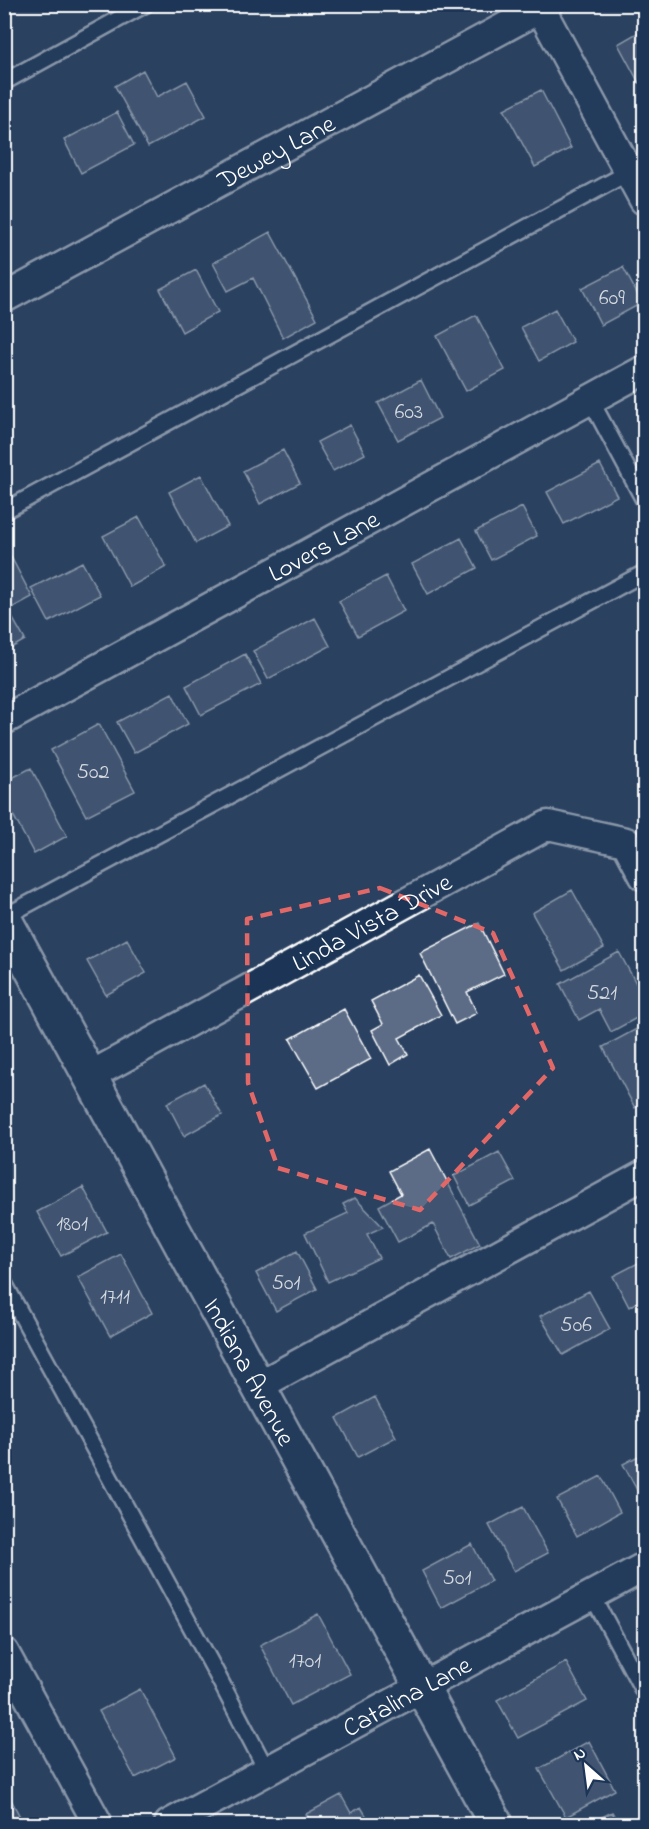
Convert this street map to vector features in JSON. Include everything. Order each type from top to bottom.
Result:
[{"type":"street","points":[[542,6],[637,168],[645,200]]},
{"type":"street","name":"Dewey Lane","points":[[4,298],[542,6]]},
{"type":"street","name":"Lovers Lane","points":[[4,720],[645,370]]},
{"type":"street","name":"Linda Vista Drive","points":[[90,1076],[548,825],[626,842],[645,876]]},
{"type":"street","name":"Indiana Avenue","points":[[4,918],[496,1824]]},
{"type":"street","points":[[258,1386],[645,1175]]},
{"type":"street","name":"Catalina Lane","points":[[169,1824],[645,1567]]},
{"type":"street","points":[[4,1652],[98,1824]]},
{"type":"lane","points":[[4,82],[146,4]]},
{"type":"lane","points":[[4,511],[637,168]]},
{"type":"lane","points":[[590,399],[645,500]]},
{"type":"lane","points":[[4,918],[645,573]]},
{"type":"lane","points":[[4,1283],[267,1771]]},
{"type":"lane","points":[[592,1595],[645,1692]]},
{"type":"highlighted area","points":[[380,888],[493,933],[553,1068],[420,1210],[278,1168],[248,1083],[247,919]]},
{"type":"building","points":[[644,29],[644,80],[639,83],[618,44]]},
{"type":"building","points":[[143,70],[157,97],[187,81],[206,116],[148,147],[115,86]]},
{"type":"building","points":[[541,90],[571,148],[535,167],[504,109]]},
{"type":"building","points":[[117,112],[134,145],[81,173],[64,140]]},
{"type":"building","points":[[270,232],[317,319],[283,338],[253,278],[228,291],[213,263]]},
{"type":"building","points":[[623,267],[642,303],[601,325],[582,288]]},
{"type":"building","points":[[196,270],[218,312],[182,332],[160,289]]},
{"type":"building","points":[[555,309],[573,342],[539,361],[521,327]]},
{"type":"building","points":[[476,315],[505,370],[466,391],[437,336]]},
{"type":"building","points":[[421,380],[440,418],[398,440],[378,403]]},
{"type":"building","points":[[350,425],[365,454],[333,471],[317,442]]},
{"type":"building","points":[[283,450],[300,483],[260,504],[243,471]]},
{"type":"building","points":[[600,464],[617,496],[564,524],[547,492]]},
{"type":"building","points":[[201,475],[228,526],[196,543],[169,492]]},
{"type":"building","points":[[522,507],[537,536],[491,560],[476,531]]},
{"type":"building","points":[[139,517],[166,567],[130,587],[103,536]]},
{"type":"building","points":[[461,538],[477,568],[428,594],[412,564]]},
{"type":"building","points":[[8,551],[32,597],[8,610],[25,640],[4,652],[4,553]]},
{"type":"building","points":[[82,562],[100,595],[49,622],[31,588]]},
{"type":"building","points":[[386,576],[404,611],[358,636],[339,601]]},
{"type":"building","points":[[315,618],[330,646],[268,679],[253,651]]},
{"type":"building","points":[[245,654],[261,684],[201,715],[186,686]]},
{"type":"building","points":[[172,693],[188,724],[134,753],[117,722]]},
{"type":"building","points":[[99,724],[135,791],[86,816],[51,750]]},
{"type":"building","points":[[31,768],[67,836],[34,854],[4,798],[4,782]]},
{"type":"building","points":[[572,890],[604,948],[564,970],[532,913]]},
{"type":"building","points":[[479,923],[504,974],[467,992],[477,1013],[455,1024],[420,953]]},
{"type":"building","points":[[127,939],[146,973],[106,995],[87,961]]},
{"type":"building","points":[[619,952],[644,998],[644,1014],[611,1032],[599,1009],[579,1020],[560,984]]},
{"type":"building","points":[[419,975],[441,1015],[399,1038],[408,1054],[390,1065],[372,1030],[383,1024],[371,1001]]},
{"type":"building","points":[[344,1009],[371,1059],[318,1088],[290,1039]]},
{"type":"building","points":[[644,1025],[644,1103],[635,1108],[603,1047]]},
{"type":"building","points":[[204,1083],[222,1115],[184,1136],[167,1103]]},
{"type":"building","points":[[430,1149],[480,1244],[451,1259],[433,1224],[398,1242],[379,1206],[401,1194],[389,1171]]},
{"type":"building","points":[[499,1152],[515,1181],[469,1205],[454,1176]]},
{"type":"building","points":[[83,1187],[107,1232],[61,1256],[37,1212]]},
{"type":"building","points":[[355,1198],[383,1227],[367,1234],[379,1258],[328,1282],[305,1233],[348,1213],[343,1204]]},
{"type":"building","points":[[297,1251],[317,1289],[276,1311],[256,1273]]},
{"type":"building","points":[[121,1254],[152,1313],[110,1336],[78,1277]]},
{"type":"building","points":[[644,1260],[644,1298],[629,1307],[613,1276]]},
{"type":"building","points":[[589,1291],[610,1329],[563,1355],[540,1316]]},
{"type":"building","points":[[375,1397],[396,1437],[358,1457],[337,1418]]},
{"type":"building","points":[[644,1453],[644,1501],[643,1501],[623,1464]]},
{"type":"building","points":[[601,1476],[620,1512],[577,1536],[557,1499]]},
{"type":"building","points":[[523,1507],[548,1553],[514,1571],[489,1525]]},
{"type":"building","points":[[472,1544],[491,1581],[441,1608],[422,1571]]},
{"type":"building","points":[[318,1614],[350,1674],[291,1705],[260,1645]]},
{"type":"building","points":[[566,1662],[587,1701],[518,1738],[497,1700]]},
{"type":"building","points":[[140,1689],[176,1757],[135,1778],[99,1711]]},
{"type":"building","points":[[589,1741],[615,1790],[566,1817],[539,1769]]},
{"type":"building","points":[[8,1794],[24,1824],[4,1824],[4,1796]]},
{"type":"building","points":[[341,1795],[351,1813],[361,1807],[371,1824],[313,1824],[306,1814]]},
{"type":"building","points":[[612,1812],[619,1824],[588,1824]]}]
